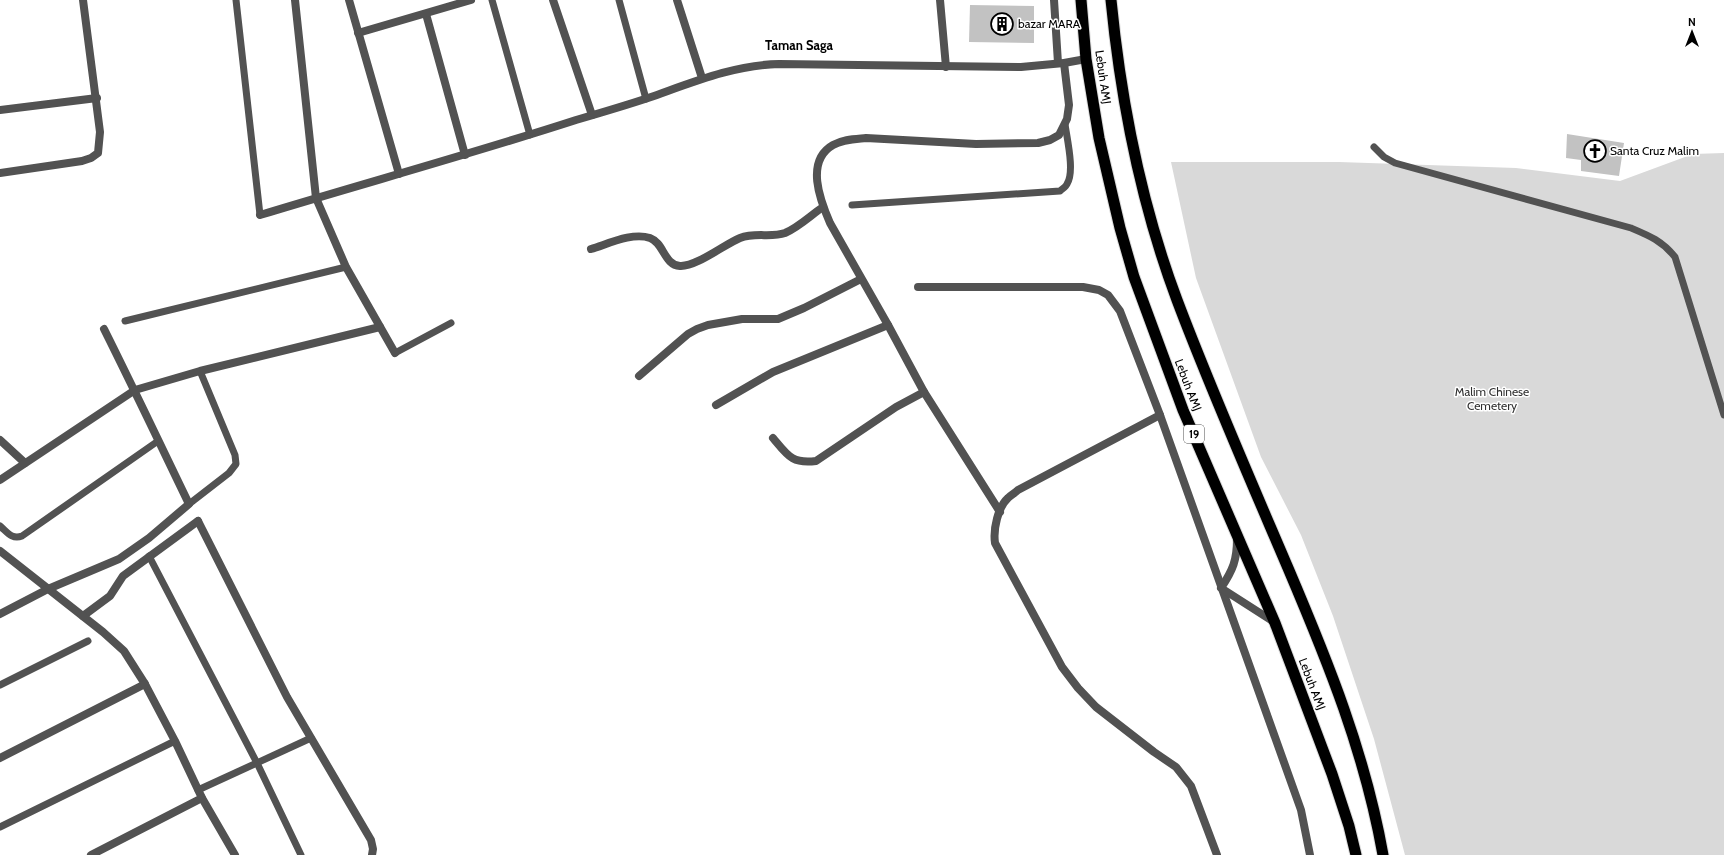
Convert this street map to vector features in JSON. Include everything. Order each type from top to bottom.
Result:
[{"type":"highway","name":"Lebuh AMJ","points":[[1081,0],[1086,59],[1098,138],[1108,182],[1134,277],[1183,410],[1275,623],[1332,774],[1344,810],[1356,855]]},
{"type":"highway","name":"Lebuh AMJ","points":[[1111,0],[1115,36],[1132,144],[1148,214],[1176,298],[1203,367],[1337,687],[1360,757],[1383,855]]},
{"type":"street","points":[[0,172],[82,161],[91,158],[98,153],[100,145],[100,132],[97,98],[83,0]]},
{"type":"street","points":[[295,0],[316,198],[346,267],[394,353]]},
{"type":"street","points":[[349,0],[399,174]]},
{"type":"street","points":[[358,33],[471,0]]},
{"type":"street","points":[[553,0],[592,115]]},
{"type":"street","points":[[677,0],[702,78]]},
{"type":"street","points":[[940,0],[946,66]]},
{"type":"street","points":[[1000,512],[924,392],[861,279],[823,207],[818,188],[817,168],[822,154],[833,145],[849,140],[866,138],[976,144],[1038,143],[1050,140],[1059,135],[1065,124],[1069,105],[1061,63],[1054,0]]},
{"type":"street","points":[[426,14],[465,155]]},
{"type":"street","points":[[260,215],[465,155],[646,98],[702,78],[740,68],[759,65],[1021,66],[1061,63],[1086,59]]},
{"type":"street","points":[[0,110],[97,98]]},
{"type":"street","points":[[591,249],[628,238],[644,237],[656,242],[670,262],[682,266],[711,254],[744,236],[786,232],[823,207]]},
{"type":"street","points":[[639,376],[688,334],[697,329],[708,325],[742,320],[778,319],[804,308],[861,279]]},
{"type":"street","points":[[918,286],[1083,287],[1098,290],[1108,295],[1120,311],[1160,416],[1302,810],[1310,855]]},
{"type":"street","points":[[716,405],[774,372],[888,325]]},
{"type":"street","points":[[0,480],[135,390],[200,371],[380,327]]},
{"type":"street","points":[[0,614],[48,589],[119,559],[149,538],[189,504],[135,390],[104,329]]},
{"type":"street","points":[[773,438],[783,450],[795,460],[803,463],[816,461],[896,407],[924,392]]},
{"type":"street","points":[[1160,416],[1018,490],[1007,499],[1000,512],[994,536],[995,543],[1062,667],[1078,688],[1096,707],[1176,767],[1191,786],[1217,855]]},
{"type":"street","points":[[0,440],[25,463]]},
{"type":"street","points":[[83,616],[110,596],[123,576],[198,520],[287,697],[371,840],[373,849],[372,855]]},
{"type":"street","points":[[1221,588],[1231,573],[1237,555],[1237,533]]},
{"type":"street","points":[[0,551],[103,632],[124,651],[145,684],[175,740],[198,790],[231,854]]},
{"type":"street","points":[[1221,588],[1275,623]]},
{"type":"street","points":[[0,758],[145,684]]},
{"type":"street","points":[[91,855],[202,798]]},
{"type":"lane","points":[[236,0],[260,215]]},
{"type":"lane","points":[[492,0],[530,135]]},
{"type":"lane","points":[[619,0],[646,98]]},
{"type":"lane","points":[[852,204],[1060,191],[1067,185],[1070,177],[1065,124]]},
{"type":"lane","points":[[1374,147],[1384,157],[1395,163],[1631,228],[1654,238],[1666,246],[1675,257],[1724,415]]},
{"type":"lane","points":[[125,321],[346,267]]},
{"type":"lane","points":[[394,353],[451,323]]},
{"type":"lane","points":[[189,504],[228,473],[236,464],[235,455],[200,371]]},
{"type":"lane","points":[[0,526],[12,537],[18,538],[22,536],[158,441]]},
{"type":"lane","points":[[149,556],[257,763],[301,855]]},
{"type":"lane","points":[[0,684],[88,641]]},
{"type":"lane","points":[[198,790],[311,738]]},
{"type":"lane","points":[[0,827],[175,740]]},
{"type":"green space","name":"Malim Chinese Cemetery","points":[[1724,153],[1724,855],[1405,855],[1374,739],[1333,616],[1301,535],[1261,457],[1196,278],[1171,162],[1339,162],[1516,168],[1620,181],[1693,154]]},
{"type":"building","name":"bazar MARA","points":[[970,5],[1034,6],[1034,43],[969,42]]},
{"type":"building","name":"Santa Cruz Malim","points":[[1567,134],[1624,143],[1619,176],[1581,171],[1581,160],[1566,158]]},
{"type":"place","name":"bazar MARA","points":[[1002,24]]},
{"type":"place","name":"Santa Cruz Malim","points":[[1595,151]]},
{"type":"district","name":"Taman Saga","points":[[799,45]]}]
